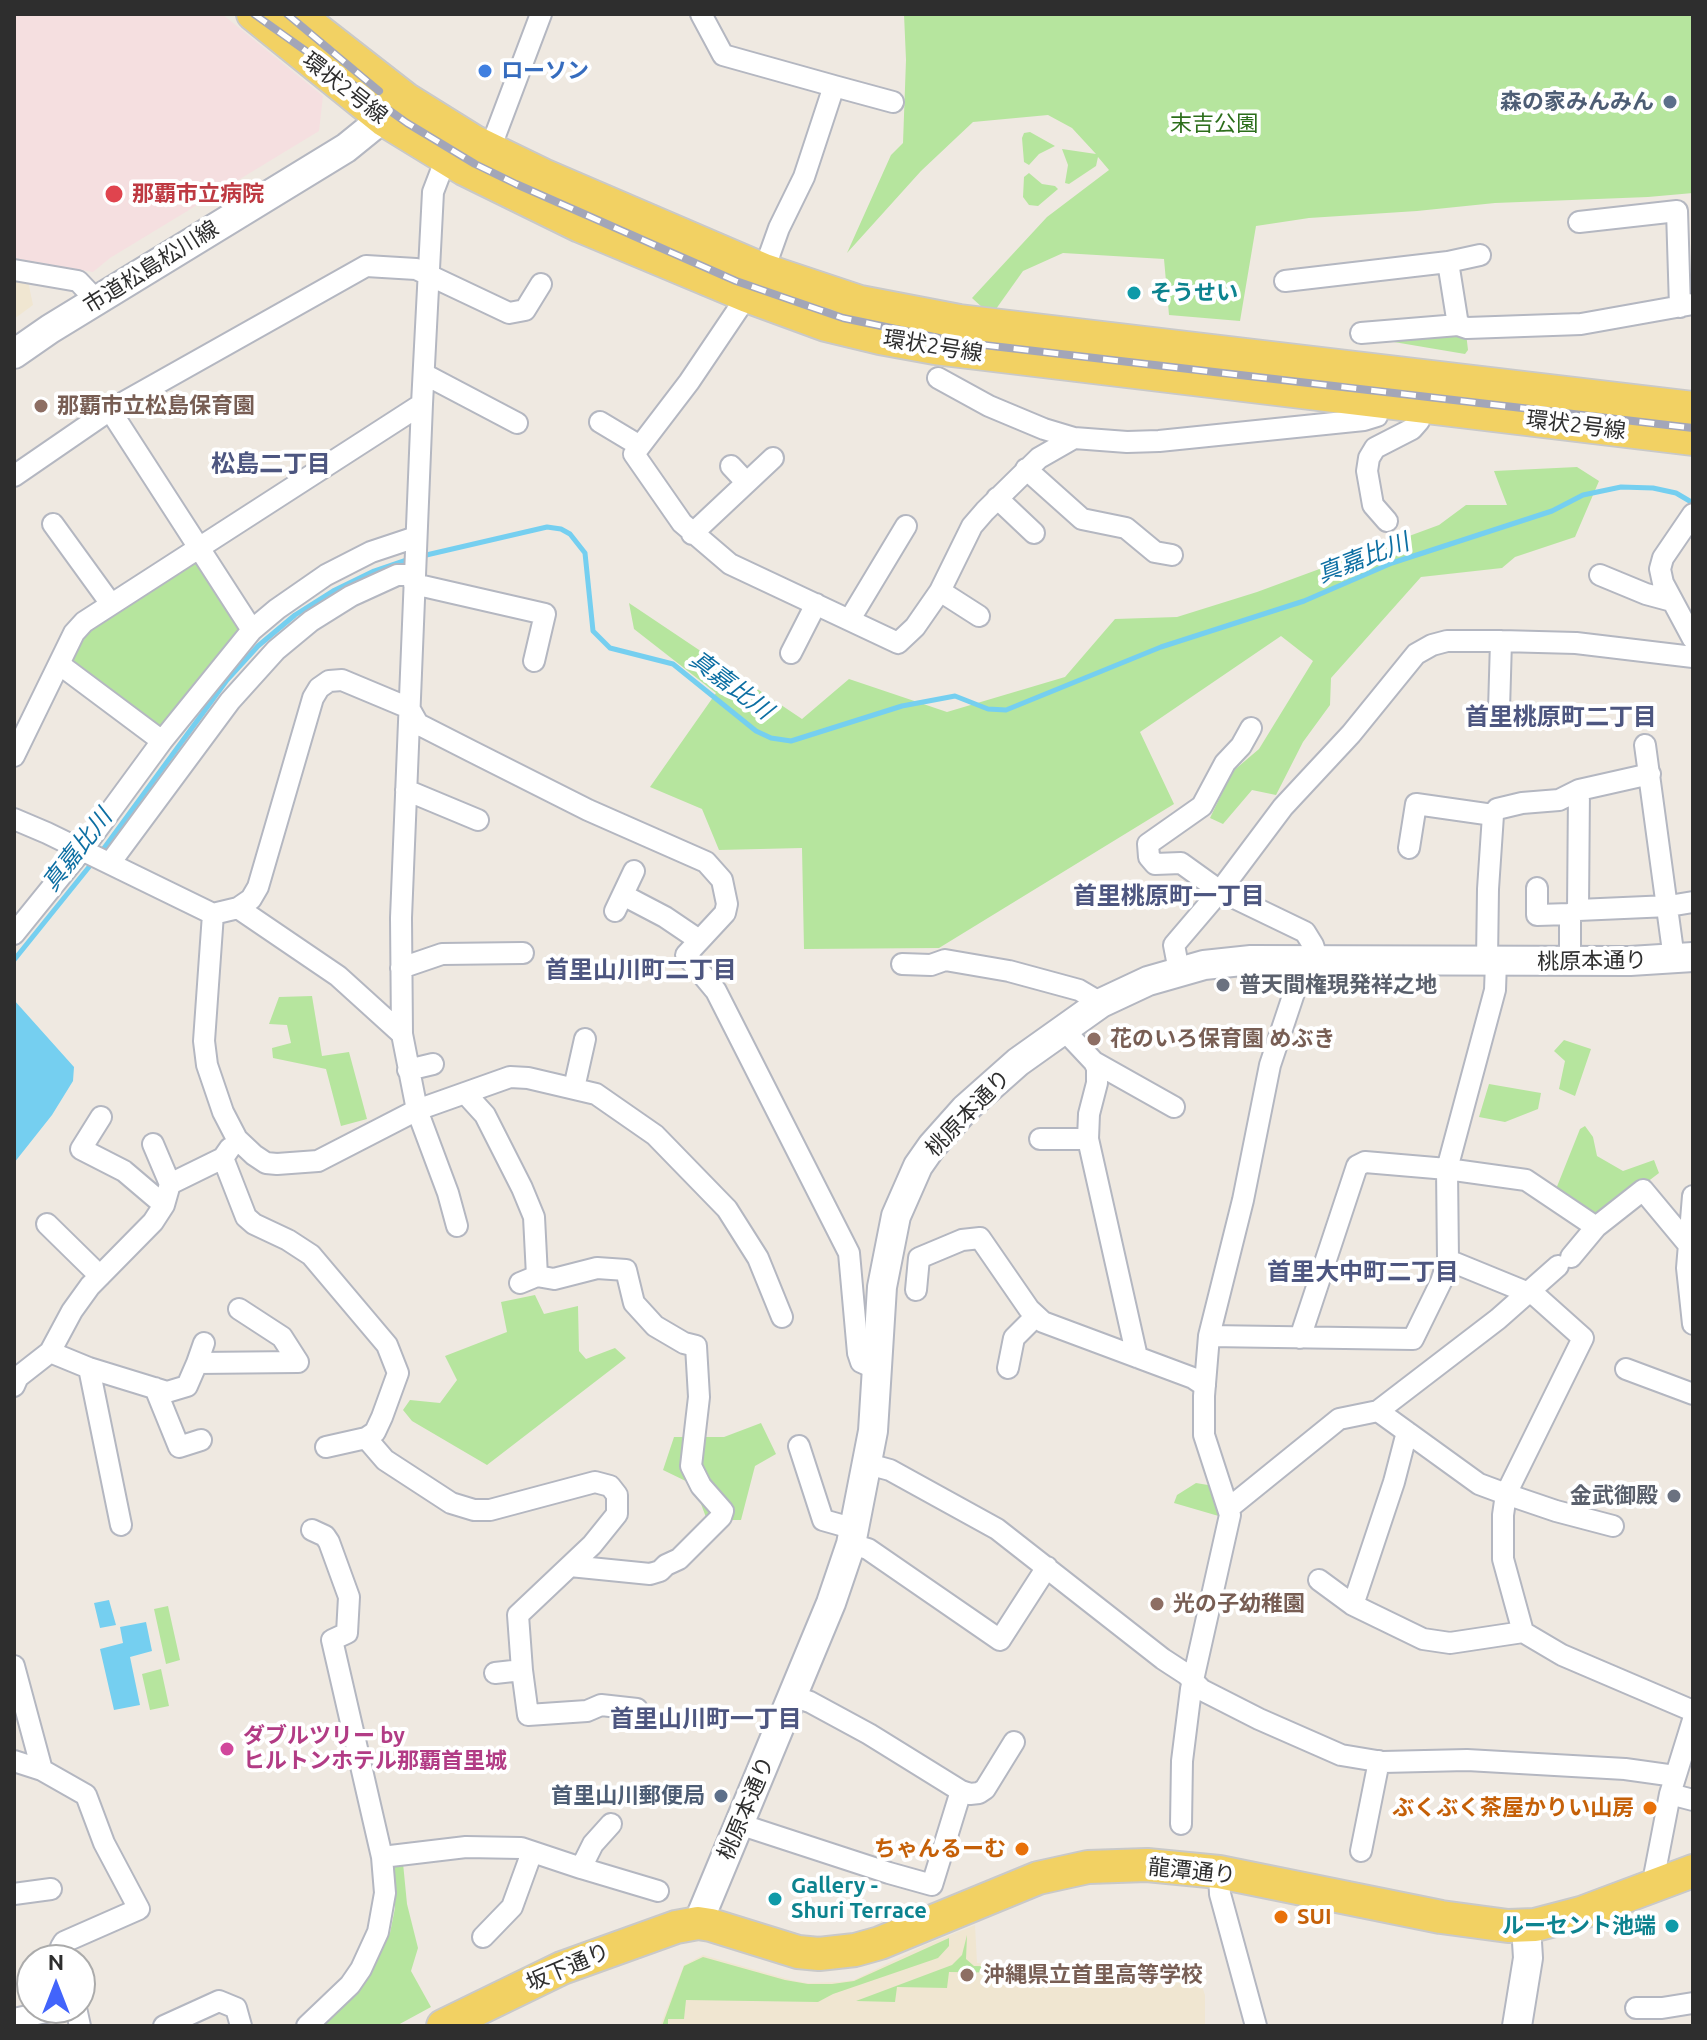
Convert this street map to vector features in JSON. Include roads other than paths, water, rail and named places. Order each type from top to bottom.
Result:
[{"type":"main road","name":"環状2号線","points":[[253,14],[395,109],[490,149],[755,283],[826,325],[906,344],[1693,439]]},
{"type":"main road","name":"環状2号線","points":[[297,14],[446,158],[580,226],[755,283],[959,321],[1693,408]]},
{"type":"main road","name":"市道松島松川線","points":[[14,354],[346,148],[395,109]]},
{"type":"main road","name":"桃原本通り","points":[[698,1923],[831,1603],[853,1536],[868,1464],[879,1370],[882,1287],[896,1216],[918,1166],[947,1129],[981,1094],[1018,1062],[1101,1003],[1132,987],[1179,971],[1227,962],[1684,958]]},
{"type":"main road","name":"龍潭通り","points":[[698,1923],[725,1928],[787,1950],[841,1952],[880,1943],[1014,1887],[1057,1873],[1123,1865],[1174,1866],[1219,1872],[1441,1917],[1526,1926],[1581,1913],[1693,1871]]},
{"type":"main road","name":"坂下通り","points":[[443,2026],[562,1968],[641,1938],[698,1923]]},
{"type":"main road","points":[[1517,2026],[1527,1972],[1526,1926]]},
{"type":"street","points":[[490,149],[541,14]]},
{"type":"street","points":[[699,16],[723,55],[893,102]]},
{"type":"street","points":[[834,86],[804,177],[755,283],[689,382],[634,454],[692,534],[730,564],[898,643],[915,627],[940,591],[972,526],[1026,469],[1074,438]]},
{"type":"street","points":[[446,158],[433,192],[414,577],[401,968],[402,1034],[408,1070],[417,1110],[457,1226]]},
{"type":"street","points":[[1361,333],[1458,325],[1467,328],[1581,324],[1686,306],[1677,211],[1579,222]]},
{"type":"street","points":[[1285,281],[1448,262],[1480,255]]},
{"type":"street","points":[[1448,262],[1458,325]]},
{"type":"street","points":[[14,476],[110,410],[366,266],[416,269],[509,313],[525,310],[541,284]]},
{"type":"street","points":[[14,270],[78,281],[97,301]]},
{"type":"street","points":[[424,374],[517,423]]},
{"type":"street","points":[[938,378],[989,406],[1074,438],[1159,441],[1364,420],[1377,416],[1379,402]]},
{"type":"street","points":[[14,756],[78,627],[422,404]]},
{"type":"street","points":[[1387,521],[1373,505],[1367,471],[1369,458],[1375,448],[1412,429],[1419,421],[1421,407]]},
{"type":"street","points":[[110,410],[252,630]]},
{"type":"street","points":[[600,422],[640,446]]},
{"type":"street","points":[[692,534],[773,458]]},
{"type":"street","points":[[731,466],[746,482]]},
{"type":"street","points":[[1026,469],[1082,519],[1126,528],[1155,552],[1172,555]]},
{"type":"street","points":[[997,498],[1034,533]]},
{"type":"street","points":[[1693,514],[1663,558],[1660,569],[1663,583],[1693,639]]},
{"type":"street","points":[[53,524],[111,604]]},
{"type":"street","points":[[850,619],[906,526]]},
{"type":"street","points":[[97,857],[162,741],[252,630],[288,600],[326,575],[371,552],[416,542]]},
{"type":"street","points":[[14,934],[97,857],[237,691],[276,650],[329,608],[361,590],[397,575],[414,577],[545,614],[534,661]]},
{"type":"street","points":[[1600,575],[1672,601]]},
{"type":"street","points":[[940,591],[979,616]]},
{"type":"street","points":[[791,653],[816,604]]},
{"type":"street","points":[[1179,971],[1174,945],[1220,891],[1283,807],[1351,734],[1416,654],[1447,641],[1501,641],[1576,643],[1693,657]]},
{"type":"street","points":[[1499,710],[1501,641]]},
{"type":"street","points":[[59,664],[162,741]]},
{"type":"street","points":[[14,819],[213,914],[238,908],[251,899],[258,887],[303,725],[319,688],[329,681],[342,680],[409,708],[418,724],[588,810],[706,862],[722,880],[727,904],[725,913],[686,955],[716,991],[849,1253],[858,1353],[861,1362],[879,1370]]},
{"type":"street","points":[[1181,1824],[1182,1761],[1192,1681],[1230,1515],[1204,1435],[1209,1336],[1243,1200],[1270,1065],[1313,945],[1305,932],[1220,891],[1181,863],[1155,864],[1149,857],[1148,844],[1202,806],[1225,763],[1241,746],[1251,728]]},
{"type":"street","points":[[1645,745],[1669,906],[1684,958]]},
{"type":"street","points":[[1413,1339],[1441,1282],[1448,1260],[1447,1169],[1495,990],[1488,889],[1493,815],[1497,809],[1559,800],[1579,790],[1650,774]]},
{"type":"street","points":[[406,790],[478,820]]},
{"type":"street","points":[[1570,961],[1579,790]]},
{"type":"street","points":[[1409,848],[1416,804],[1493,815]]},
{"type":"street","points":[[634,871],[619,903],[665,917],[699,940]]},
{"type":"street","points":[[1537,888],[1537,915],[1693,902]]},
{"type":"street","points":[[238,908],[338,976],[402,1034]]},
{"type":"street","points":[[213,914],[204,1041],[207,1065],[216,1099],[237,1139],[266,1163],[309,1163],[337,1153],[417,1110],[510,1077],[574,1088],[608,1099],[655,1135],[727,1209],[758,1258],[782,1317]]},
{"type":"street","points":[[401,968],[442,954],[523,953]]},
{"type":"street","points":[[902,964],[931,965],[945,960],[1009,971],[1079,990],[1101,1003]]},
{"type":"street","points":[[1063,1029],[1094,1062],[1174,1107]]},
{"type":"street","points":[[574,1088],[585,1039]]},
{"type":"street","points":[[1094,1062],[1098,1075],[1089,1114],[1088,1139],[1137,1357]]},
{"type":"street","points":[[408,1070],[433,1064]]},
{"type":"street","points":[[465,1093],[485,1115],[534,1217],[529,1279],[554,1279],[597,1268],[626,1270],[634,1303],[655,1326],[684,1343],[696,1346],[699,1397],[691,1466],[701,1486],[723,1511],[721,1517],[679,1559],[660,1571],[650,1574],[570,1566]]},
{"type":"street","points":[[101,1117],[81,1149],[124,1171],[164,1205]]},
{"type":"street","points":[[170,1184],[223,1158],[237,1139]]},
{"type":"street","points":[[1040,1139],[1088,1139]]},
{"type":"street","points":[[15,1379],[50,1352],[72,1311],[100,1276],[153,1222],[164,1205],[170,1184],[153,1144]]},
{"type":"street","points":[[223,1158],[246,1217],[311,1255],[387,1345],[398,1373],[375,1432],[366,1438],[326,1447]]},
{"type":"street","points":[[1300,1338],[1357,1166],[1365,1162],[1526,1180],[1596,1227]]},
{"type":"street","points":[[1229,1508],[1339,1419],[1378,1411],[1441,1364],[1565,1261],[1596,1227],[1643,1190],[1691,1249]]},
{"type":"street","points":[[1693,1196],[1688,1290],[1693,1324]]},
{"type":"street","points":[[47,1224],[100,1276]]},
{"type":"street","points":[[916,1290],[919,1258],[962,1240],[980,1238],[1035,1317],[1051,1326],[1193,1378],[1205,1386]]},
{"type":"street","points":[[1448,1260],[1536,1296],[1583,1338],[1506,1494],[1503,1559],[1523,1632]]},
{"type":"street","points":[[197,1363],[298,1362],[282,1337],[239,1309]]},
{"type":"street","points":[[1008,1368],[1014,1338],[1035,1317]]},
{"type":"street","points":[[1209,1336],[1413,1339],[1441,1364]]},
{"type":"street","points":[[50,1352],[89,1368],[167,1392],[187,1386],[204,1343]]},
{"type":"street","points":[[89,1368],[121,1525]]},
{"type":"street","points":[[1626,1369],[1693,1394]]},
{"type":"street","points":[[155,1388],[179,1447],[201,1440]]},
{"type":"street","points":[[1378,1411],[1479,1484],[1556,1511],[1613,1526]]},
{"type":"street","points":[[1353,1605],[1394,1482],[1407,1432]]},
{"type":"street","points":[[366,1438],[385,1460],[421,1487],[451,1503],[474,1510],[490,1510],[595,1482],[610,1486],[617,1495],[617,1514],[570,1566],[518,1615],[522,1670],[528,1715],[587,1711],[601,1705],[637,1709]]},
{"type":"street","points":[[799,1446],[823,1520],[853,1536],[1000,1640],[1047,1567]]},
{"type":"street","points":[[868,1464],[890,1470],[997,1529],[1202,1690],[1341,1755],[1379,1761],[1467,1760],[1625,1769],[1673,1785],[1693,1800]]},
{"type":"street","points":[[307,2026],[350,1985],[372,1950],[384,1903],[382,1857],[332,1640],[347,1633],[349,1597],[329,1542],[325,1536],[312,1530]]},
{"type":"street","points":[[1319,1580],[1353,1605],[1423,1639],[1438,1643],[1523,1632],[1562,1655],[1693,1711]]},
{"type":"street","points":[[14,1666],[42,1770]]},
{"type":"street","points":[[495,1673],[522,1670]]},
{"type":"street","points":[[792,1696],[810,1702],[869,1734],[961,1791],[979,1793],[985,1789],[1014,1742]]},
{"type":"street","points":[[1652,1887],[1673,1785],[1693,1720]]},
{"type":"street","points":[[14,1761],[42,1770],[86,1795],[104,1843],[139,1909],[63,1944]]},
{"type":"street","points":[[1361,1851],[1379,1761]]},
{"type":"street","points":[[739,1824],[932,1885],[961,1791]]},
{"type":"street","points":[[581,1868],[593,1844],[611,1824]]},
{"type":"street","points":[[382,1857],[466,1847],[521,1848],[658,1891]]},
{"type":"street","points":[[483,1937],[512,1907],[532,1852]]},
{"type":"street","points":[[1219,1872],[1220,1894],[1262,2024]]},
{"type":"street","points":[[14,1894],[51,1889]]},
{"type":"street","points":[[164,2026],[219,2001],[236,2008],[241,2026]]},
{"type":"street","points":[[1636,2008],[1693,2003]]},
{"type":"water","points":[[14,1000],[74,1067],[73,1081],[52,1115],[14,1163]]},
{"type":"water","points":[[109,1600],[116,1625],[100,1628],[94,1603]]},
{"type":"water","points":[[146,1622],[152,1651],[130,1657],[140,1705],[114,1710],[100,1649],[123,1643],[120,1627]]},
{"type":"waterway","name":"真嘉比川","points":[[422,556],[547,527],[561,529],[570,534],[585,553],[593,631],[610,648],[673,664],[756,731],[771,738],[791,741],[902,706],[955,696],[988,709],[1006,710],[1161,647],[1304,601],[1392,563],[1552,511],[1583,495],[1621,487],[1653,488],[1676,493],[1693,503]]},
{"type":"waterway","name":"真嘉比川","points":[[99,855],[227,680],[258,646],[295,615],[333,591],[374,571],[412,558]]},
{"type":"waterway","name":"真嘉比川","points":[[14,960],[93,862]]},
{"type":"railway","points":[[254,14],[407,123],[475,164],[736,281],[843,318],[958,342],[1693,428]]},
{"type":"railway","points":[[287,14],[379,91]]},
{"type":"place","name":"ローソン","points":[[485,71]]},
{"type":"place","name":"森の家みんみん","points":[[1670,102]]},
{"type":"place","name":"那覇市立病院","points":[[114,194]]},
{"type":"place","name":"そうせい","points":[[1134,293]]},
{"type":"place","name":"那覇市立松島保育園","points":[[41,406]]},
{"type":"place","name":"普天間権現発祥之地","points":[[1223,985]]},
{"type":"place","name":"花のいろ保育園 めぶき","points":[[1094,1039]]},
{"type":"place","name":"金武御殿","points":[[1674,1496]]},
{"type":"place","name":"光の子幼稚園","points":[[1157,1604]]},
{"type":"place","name":"ダブルツリー by ヒルトンホテル那覇首里城","points":[[227,1749]]},
{"type":"place","name":"首里山川郵便局","points":[[721,1796]]},
{"type":"place","name":"ぶくぶく茶屋かりい山房","points":[[1650,1808]]},
{"type":"place","name":"ちゃんるーむ","points":[[1022,1849]]},
{"type":"place","name":"Gallery - Shuri Terrace","points":[[775,1899]]},
{"type":"place","name":"SUI","points":[[1281,1917]]},
{"type":"place","name":"ルーセント池端","points":[[1672,1926]]},
{"type":"place","name":"沖縄県立首里高等学校","points":[[967,1975]]},
{"type":"district","name":"松島二丁目","points":[[271,464]]},
{"type":"district","name":"首里桃原町二丁目","points":[[1561,717]]},
{"type":"district","name":"首里桃原町一丁目","points":[[1169,896]]},
{"type":"district","name":"首里山川町二丁目","points":[[641,970]]},
{"type":"district","name":"首里大中町二丁目","points":[[1363,1272]]},
{"type":"district","name":"首里山川町一丁目","points":[[706,1719]]},
{"type":"park label","name":"末吉公園","points":[[1214,124]]}]
